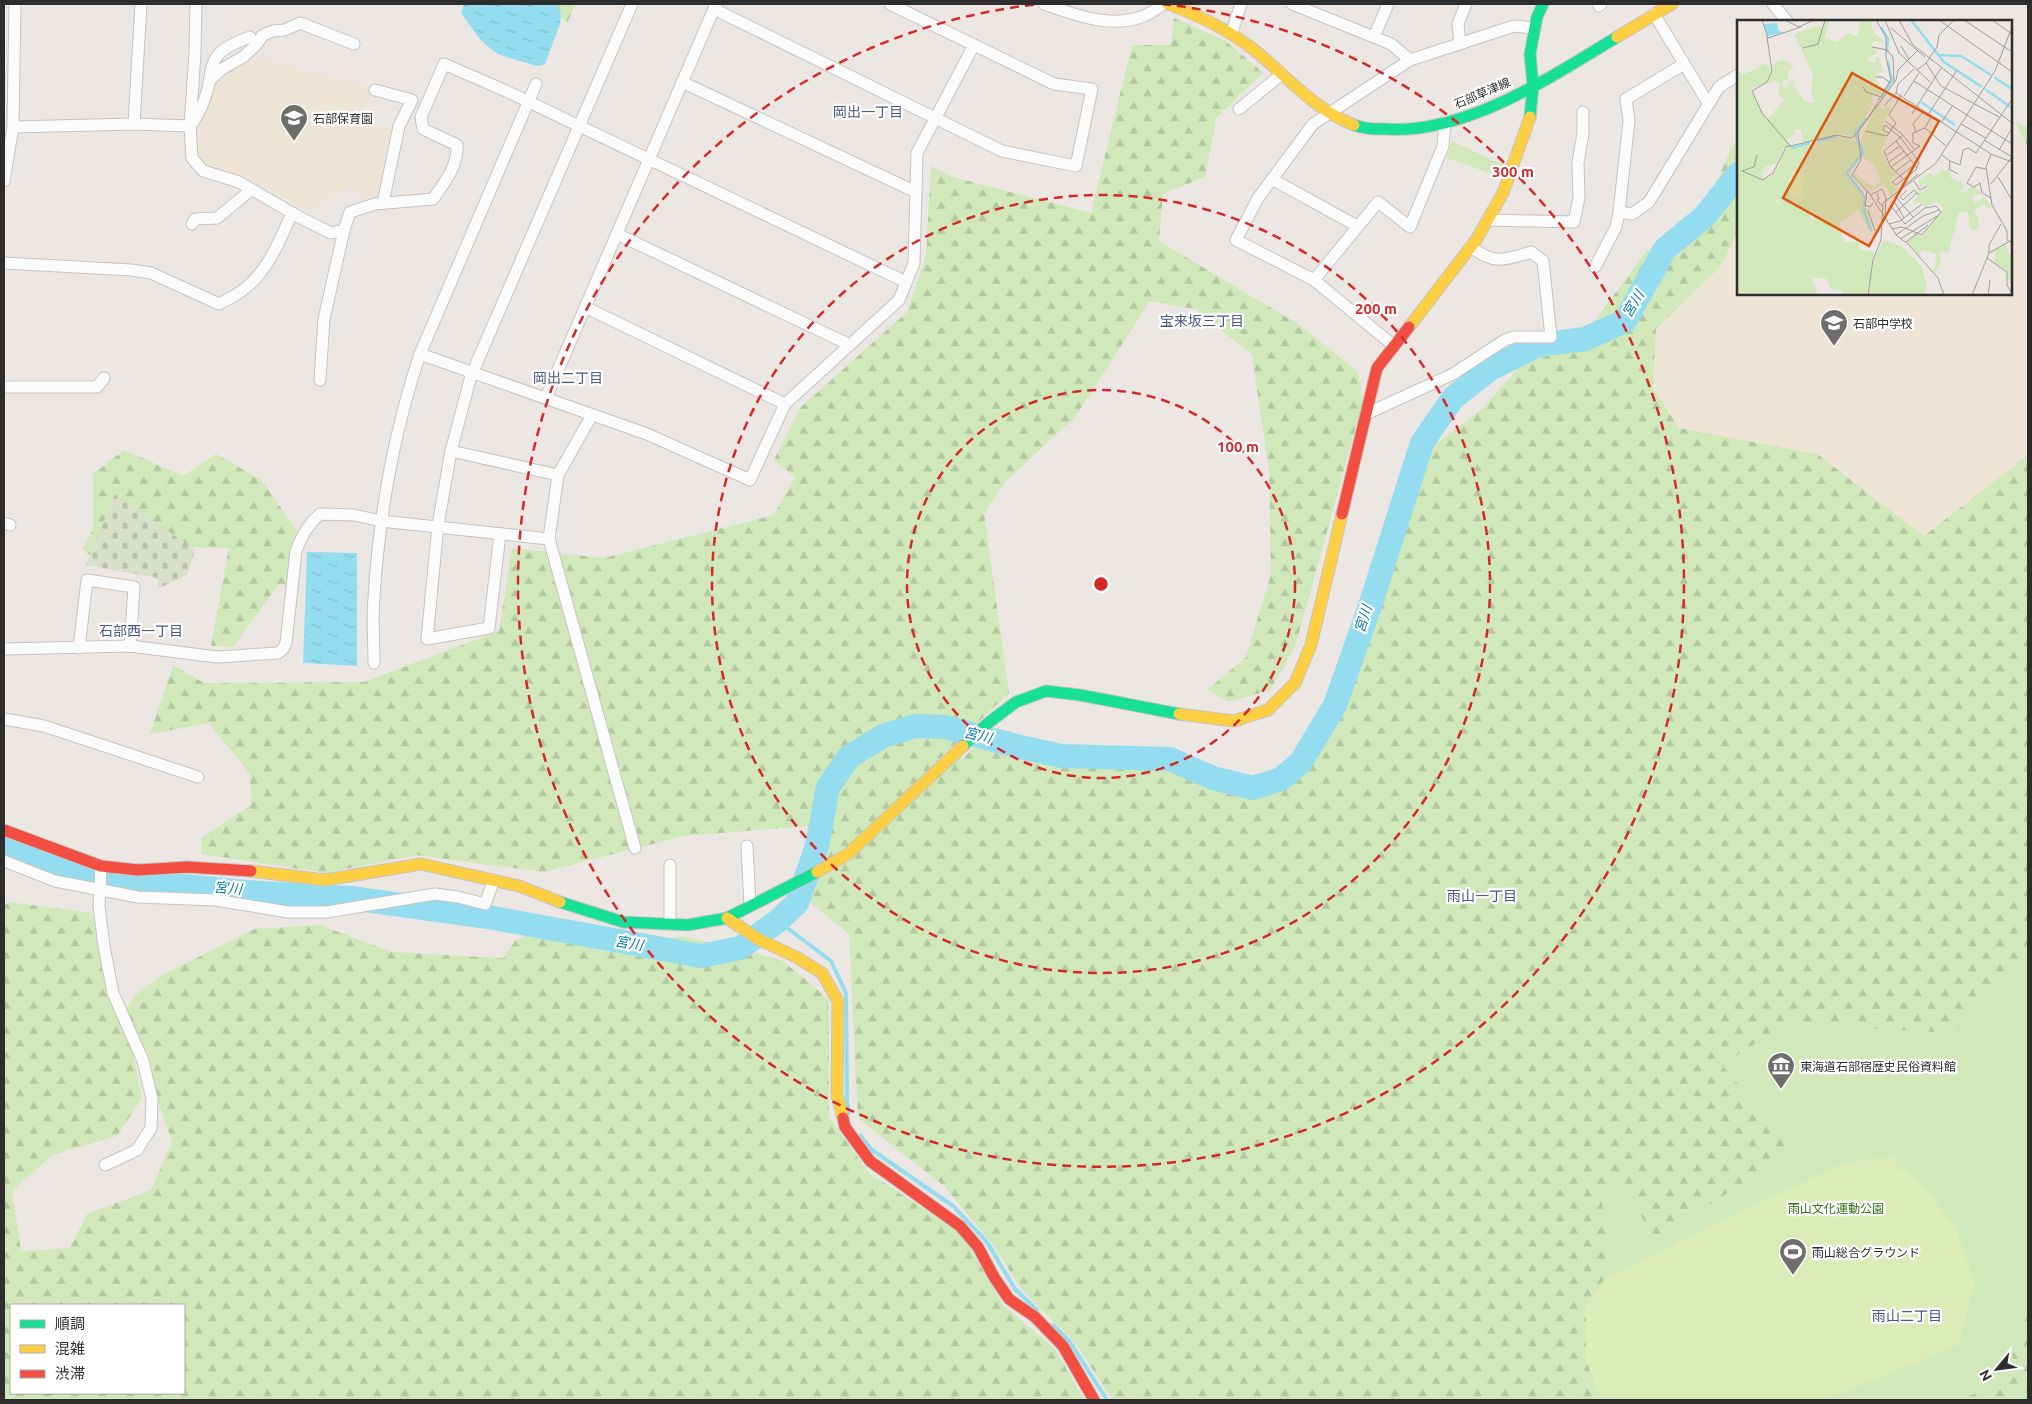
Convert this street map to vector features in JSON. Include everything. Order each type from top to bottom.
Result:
[{"type":"street","points":[[4,181],[13,127],[15,4]]},
{"type":"street","points":[[134,124],[141,4]]},
{"type":"street","points":[[196,4],[190,126],[192,158],[203,171],[238,182],[331,233],[344,230]]},
{"type":"street","points":[[500,534],[489,628],[427,639],[438,528],[451,451],[472,372],[632,4]]},
{"type":"street","points":[[546,398],[715,6],[1002,151],[1076,166],[1092,89],[1054,84],[890,4]]},
{"type":"street","points":[[1044,4],[1086,18],[1118,22],[1144,16],[1166,4]]},
{"type":"street","name":"石部草津線","points":[[1166,4],[1232,32],[1318,106],[1330,113],[1363,128],[1394,130],[1418,128],[1462,118],[1533,86],[1672,4]]},
{"type":"street","points":[[1232,32],[1241,4]]},
{"type":"street","points":[[1292,4],[1310,7],[1391,44],[1410,60]]},
{"type":"street","points":[[1374,37],[1388,4]]},
{"type":"street","points":[[1460,44],[1458,24],[1466,4]]},
{"type":"street","points":[[4,830],[101,866],[138,870],[187,867],[230,869],[325,880],[421,864],[493,882],[519,886],[567,905],[623,922],[688,925],[727,918],[809,877],[848,854],[988,723],[1016,702],[1046,691],[1080,695],[1196,717],[1234,722],[1268,710],[1295,683],[1311,645],[1377,368],[1471,247],[1502,193],[1530,116],[1533,86],[1530,54],[1535,28],[1543,4]]},
{"type":"street","points":[[1773,4],[1786,20]]},
{"type":"street","points":[[1654,14],[1708,103]]},
{"type":"street","points":[[209,81],[222,69],[243,57],[263,35],[274,31],[286,30],[300,23],[354,44]]},
{"type":"street","points":[[1394,346],[1314,280],[1236,240],[1258,198],[1313,124],[1410,60],[1514,26],[1535,28]]},
{"type":"street","points":[[190,126],[198,117],[209,81],[211,66],[220,53],[237,42],[250,37]]},
{"type":"street","points":[[420,354],[647,434],[750,480],[785,404],[899,300],[914,263],[917,153],[974,45]]},
{"type":"street","points":[[320,380],[324,320],[344,230],[350,212],[383,203],[433,199],[450,176],[457,155],[456,144],[423,129],[421,117],[444,64],[649,159],[906,282]]},
{"type":"street","points":[[1595,266],[1616,227],[1619,212],[1629,121],[1626,99],[1684,64]]},
{"type":"street","points":[[1239,109],[1282,74]]},
{"type":"street","points":[[1619,212],[1632,214],[1649,202],[1719,87],[1737,76]]},
{"type":"street","points":[[682,82],[916,192]]},
{"type":"street","points":[[374,663],[373,600],[381,522],[399,426],[420,354],[536,84]]},
{"type":"street","points":[[375,90],[412,100],[399,126],[383,203]]},
{"type":"street","points":[[1487,220],[1574,222],[1579,198],[1578,163],[1583,133],[1583,112]]},
{"type":"street","points":[[1314,280],[1378,202],[1410,227],[1443,146],[1445,122]]},
{"type":"street","points":[[13,127],[134,124],[190,126]]},
{"type":"street","points":[[1272,180],[1357,226]]},
{"type":"street","points":[[192,224],[195,219],[217,218],[252,190]]},
{"type":"street","points":[[4,263],[132,270],[151,273],[219,304],[241,292],[262,272],[275,250],[292,213]]},
{"type":"street","points":[[617,234],[850,345]]},
{"type":"street","points":[[1366,414],[1453,374],[1505,340],[1514,337],[1551,337],[1543,261],[1531,252],[1503,260],[1480,254],[1471,247]]},
{"type":"street","points":[[585,307],[785,404]]},
{"type":"street","points":[[4,387],[97,387],[104,378]]},
{"type":"street","points":[[592,415],[558,475],[549,539],[635,848]]},
{"type":"street","points":[[451,451],[558,475]]},
{"type":"street","points":[[4,649],[130,646],[217,657],[278,653],[284,649],[286,643],[296,551],[312,521],[320,514],[354,515],[381,522],[549,539]]},
{"type":"street","points":[[79,648],[87,580],[134,588],[130,646]]},
{"type":"street","points":[[4,719],[44,726],[198,777]]},
{"type":"street","points":[[748,846],[750,905]]},
{"type":"street","points":[[4,861],[55,881],[138,897],[215,900],[288,912],[327,912],[435,894],[458,897],[485,904],[493,882]]},
{"type":"street","points":[[670,865],[670,924]]},
{"type":"street","points":[[101,866],[99,906],[113,993],[143,1061],[152,1100],[151,1128],[137,1150],[105,1165]]},
{"type":"street","points":[[727,918],[754,936],[796,957],[822,973],[838,1001],[837,1094],[844,1127],[870,1161],[960,1226],[978,1247],[994,1277],[1009,1299],[1035,1317],[1063,1346],[1094,1400]]},
{"type":"shaded area","name":"石部保育園","points":[[258,57],[372,88],[363,119],[396,130],[379,196],[362,197],[350,187],[337,192],[308,213],[291,201],[242,175],[207,168],[197,153],[195,131],[207,95],[222,75]]},
{"type":"shaded area","name":"石部中学校","points":[[2012,127],[2028,150],[2028,464],[1924,549],[1676,442],[1638,383],[1640,310],[1737,201],[1737,295],[2012,295]]},
{"type":"green space","points":[[537,4],[576,4],[567,23],[557,11]]},
{"type":"green space","points":[[1174,18],[1226,41],[1263,73],[1216,118],[1205,177],[1163,194],[1159,241],[1298,324],[1358,372],[1363,401],[1295,647],[1270,690],[1229,702],[1207,690],[1246,657],[1271,574],[1269,471],[1252,355],[1195,309],[1150,301],[1075,417],[1005,482],[984,513],[1009,693],[934,764],[963,758],[979,742],[1165,769],[1224,793],[1282,785],[1307,762],[1330,688],[1426,451],[1483,408],[1534,350],[1575,348],[1647,250],[1692,232],[1733,145],[1737,141],[1737,233],[1721,266],[1656,329],[1653,388],[1679,428],[1817,454],[1924,536],[2028,455],[2028,946],[1954,1033],[1786,1024],[1722,1065],[1794,1150],[1655,1240],[1619,1177],[1601,1195],[1610,1274],[1588,1304],[1604,1400],[1112,1400],[1077,1345],[1022,1290],[993,1245],[945,1187],[858,1118],[849,934],[802,896],[808,826],[684,836],[543,872],[416,855],[326,873],[201,854],[202,837],[251,805],[250,774],[209,723],[150,734],[173,665],[204,683],[364,682],[499,631],[512,548],[604,558],[774,515],[795,477],[774,460],[800,408],[907,312],[926,256],[931,166],[953,177],[1091,213],[1132,45],[1171,45]]},
{"type":"green space","points":[[2015,121],[2028,128],[2028,148]]},
{"type":"green space","points":[[1452,141],[1496,162],[1504,163],[1499,176],[1446,158]]},
{"type":"green space","points":[[124,450],[183,476],[216,454],[261,480],[297,530],[292,543],[286,585],[279,584],[233,647],[211,646],[229,548],[188,547],[92,557],[82,549],[93,529],[93,474]]},
{"type":"green space","points":[[115,494],[195,550],[187,575],[159,588],[157,578],[86,565]]},
{"type":"green space","points":[[9,902],[92,913],[111,1000],[131,1045],[142,1098],[117,1136],[52,1155],[12,1191],[21,1251],[70,1248],[87,1214],[151,1190],[172,1142],[126,1009],[134,996],[162,975],[255,929],[320,925],[392,952],[503,958],[515,941],[532,932],[621,948],[681,936],[781,960],[814,986],[829,1001],[829,1117],[869,1173],[963,1235],[1002,1304],[1055,1349],[1084,1400],[4,1400],[4,906]]},
{"type":"green space","name":"雨山文化運動公園","points":[[2028,940],[2028,1400],[1597,1400],[1598,1190],[1717,1053],[1784,1009]]},
{"type":"green space","name":"雨山総合グラウンド","points":[[1895,1156],[1896,1169],[1907,1172],[1931,1196],[1954,1225],[1975,1281],[1958,1345],[1824,1400],[1602,1400],[1586,1361],[1586,1303],[1604,1280],[1692,1235],[1844,1163]]},
{"type":"green space","points":[[2028,1313],[2028,1391],[2016,1400],[1959,1400],[1995,1385],[2011,1365],[2015,1342]]},
{"type":"water","points":[[464,4],[557,4],[561,15],[560,24],[545,64],[537,66],[500,55],[489,48],[479,38],[461,13]]},
{"type":"water","points":[[307,552],[357,553],[357,666],[303,663]]},
{"type":"waterway","name":"宮川","points":[[4,845],[73,870],[109,879],[246,892],[351,898],[488,917],[701,956],[740,948],[778,921],[797,903],[817,846],[828,787],[849,757],[883,736],[915,726],[945,727],[1062,756],[1170,759],[1213,778],[1253,788],[1281,779],[1301,762],[1335,705],[1370,606],[1422,443],[1453,398],[1490,369],[1538,345],[1585,339],[1625,321],[1665,249],[1705,216],[1737,175]]},
{"type":"waterway","points":[[778,921],[831,961],[846,993],[847,1101],[849,1113]]},
{"type":"waterway","points":[[860,1135],[872,1150],[953,1206],[987,1242],[1015,1289],[1037,1310]]},
{"type":"waterway","points":[[1053,1325],[1070,1342],[1107,1400]]},
{"type":"traffic: fast","points":[[1530,117],[1533,86],[1530,54],[1537,17],[1543,4]]},
{"type":"traffic: fast","points":[[1354,125],[1373,129],[1415,128],[1445,123],[1476,113],[1536,85],[1617,37]]},
{"type":"traffic: fast","points":[[963,746],[988,723],[1016,702],[1046,691],[1080,695],[1179,714]]},
{"type":"traffic: fast","points":[[560,902],[623,922],[688,925],[727,918],[817,872]]},
{"type":"traffic: slow","points":[[1168,4],[1201,18],[1233,35],[1253,49],[1313,101],[1339,118],[1354,125]]},
{"type":"traffic: slow","points":[[1617,37],[1672,4]]},
{"type":"traffic: slow","points":[[1409,327],[1476,240],[1503,193],[1530,117]]},
{"type":"traffic: slow","points":[[1179,714],[1234,721],[1268,710],[1295,683],[1311,645],[1342,514]]},
{"type":"traffic: slow","points":[[817,872],[848,854],[963,746]]},
{"type":"traffic: slow","points":[[251,871],[325,880],[421,864],[519,886],[560,902]]},
{"type":"traffic: slow","points":[[727,918],[758,939],[796,957],[822,973],[838,1001],[837,1095],[843,1118]]},
{"type":"traffic: jam","points":[[1342,514],[1377,368],[1409,327]]},
{"type":"traffic: jam","points":[[4,830],[101,866],[138,870],[187,867],[251,871]]},
{"type":"traffic: jam","points":[[843,1118],[845,1127],[870,1161],[960,1226],[978,1247],[994,1277],[1009,1299],[1035,1317],[1063,1346],[1094,1400]]},
{"type":"place","name":"石部保育園","points":[[294,142]]},
{"type":"place","name":"石部中学校","points":[[1834,347]]},
{"type":"place","name":"東海道石部宿歴史民俗資料館","points":[[1781,1090]]},
{"type":"place","name":"雨山総合グラウンド","points":[[1793,1276]]},
{"type":"district","name":"岡出一丁目","points":[[868,112]]},
{"type":"district","name":"宝来坂三丁目","points":[[1202,321]]},
{"type":"district","name":"岡出二丁目","points":[[568,378]]},
{"type":"district","name":"石部西一丁目","points":[[141,631]]},
{"type":"district","name":"雨山一丁目","points":[[1482,896]]},
{"type":"district","name":"雨山二丁目","points":[[1907,1316]]}]
